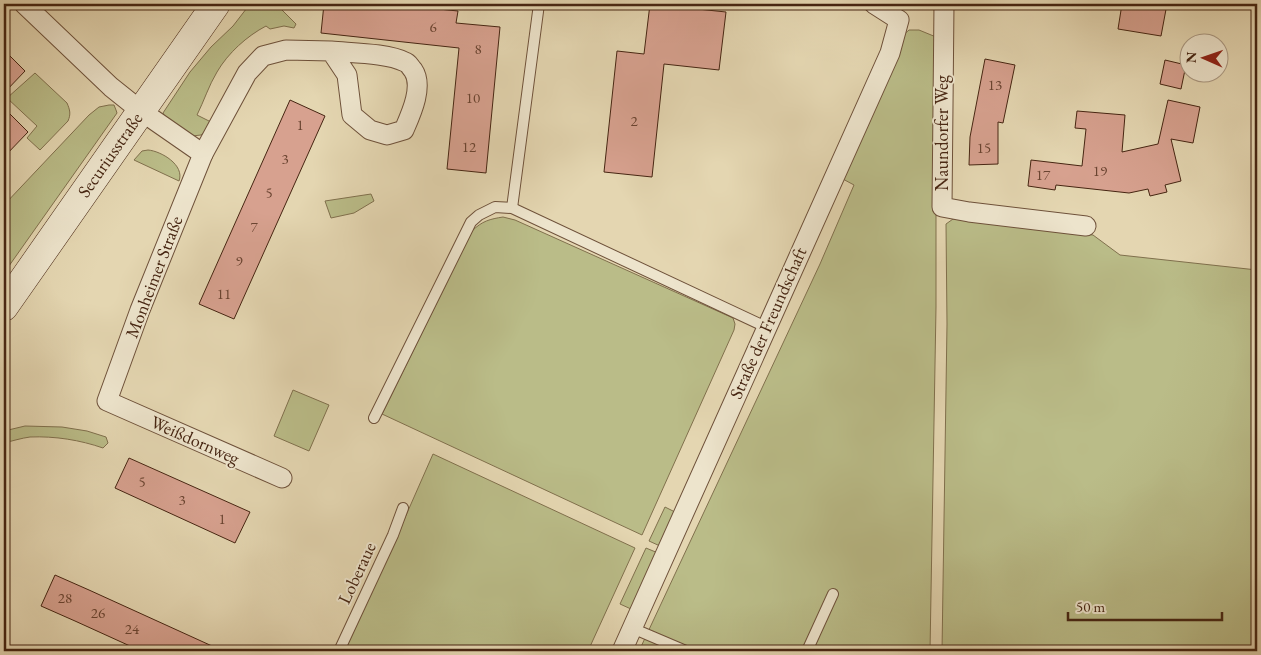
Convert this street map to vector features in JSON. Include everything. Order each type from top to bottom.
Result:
[{"type":"street","points":[[24,4],[111,88],[203,154]]},
{"type":"street","name":"Securiusstraße","points":[[4,307],[216,4]]},
{"type":"street","name":"Straße der Freundschaft","points":[[622,651],[890,53],[899,20],[874,4]]},
{"type":"street","name":"Naundorfer Weg","points":[[944,4],[942,207],[1086,226]]},
{"type":"street","name":"Monheimer Straße","points":[[107,401],[140,310],[203,154],[247,73],[263,56],[286,50],[331,51],[389,57],[407,62],[416,74],[416,94],[413,110],[404,130],[387,135],[370,130],[352,114],[347,75],[331,51]]},
{"type":"street","name":"Weißdornweg","points":[[107,401],[282,478]]},
{"type":"lane","points":[[512,208],[539,4]]},
{"type":"lane","points":[[374,418],[471,222],[479,215],[495,207],[512,208],[766,327]]},
{"type":"lane","name":"Loberaue","points":[[339,651],[404,508]]},
{"type":"lane","points":[[807,651],[832,594]]},
{"type":"lane","points":[[632,628],[686,651]]},
{"type":"green space","points":[[250,4],[279,4],[279,7],[296,24],[294,28],[284,26],[270,29],[266,26],[245,40],[221,65],[197,115],[211,122],[209,129],[201,135],[192,136],[167,122],[163,113],[190,72],[211,47],[233,26]]},
{"type":"green space","points":[[909,30],[919,30],[936,37],[936,307],[930,651],[639,651],[820,264],[854,185],[841,178],[901,37]]},
{"type":"green space","points":[[35,73],[67,103],[70,112],[68,121],[40,150],[27,138],[37,126],[7,98]]},
{"type":"green space","points":[[114,105],[117,113],[4,273],[4,205],[89,115],[99,107]]},
{"type":"green space","points":[[148,150],[165,156],[175,164],[179,170],[179,181],[134,160],[142,151]]},
{"type":"green space","points":[[371,194],[374,201],[354,213],[331,218],[325,201]]},
{"type":"green space","points":[[503,217],[515,220],[733,318],[734,330],[642,535],[382,414],[472,231],[486,221]]},
{"type":"green space","points":[[953,219],[1093,235],[1120,255],[1257,270],[1257,651],[942,651],[947,324],[946,224]]},
{"type":"green space","points":[[293,390],[329,405],[309,451],[274,436]]},
{"type":"green space","points":[[25,426],[62,427],[87,431],[106,437],[108,443],[103,448],[67,439],[27,437],[4,443],[4,431]]},
{"type":"green space","points":[[433,454],[635,548],[588,651],[343,651]]},
{"type":"green space","points":[[665,507],[675,512],[660,546],[649,541]]},
{"type":"green space","points":[[646,548],[658,553],[631,609],[620,604]]},
{"type":"building","points":[[324,4],[390,4],[458,11],[456,23],[500,27],[486,173],[447,169],[459,48],[321,33]]},
{"type":"building","points":[[650,4],[726,12],[719,70],[664,64],[652,177],[604,172],[617,51],[644,54]]},
{"type":"building","points":[[1122,4],[1167,4],[1161,36],[1118,29]]},
{"type":"building","points":[[4,50],[25,71],[4,93]]},
{"type":"building","points":[[985,59],[1015,65],[1003,123],[998,122],[998,164],[969,165],[970,137]]},
{"type":"building","points":[[1165,60],[1178,63],[1178,82],[1182,82],[1181,89],[1160,84]]},
{"type":"building","points":[[290,100],[325,116],[234,319],[199,304]]},
{"type":"building","points":[[1168,100],[1200,107],[1193,143],[1171,139],[1181,181],[1165,185],[1167,192],[1150,196],[1148,189],[1129,193],[1056,185],[1055,190],[1028,186],[1031,160],[1082,166],[1086,129],[1075,128],[1077,111],[1125,115],[1122,152],[1158,144]]},
{"type":"building","points":[[4,108],[28,132],[4,157]]},
{"type":"building","points":[[129,458],[250,512],[235,543],[115,488]]},
{"type":"building","points":[[55,575],[223,651],[141,651],[41,606]]}]
